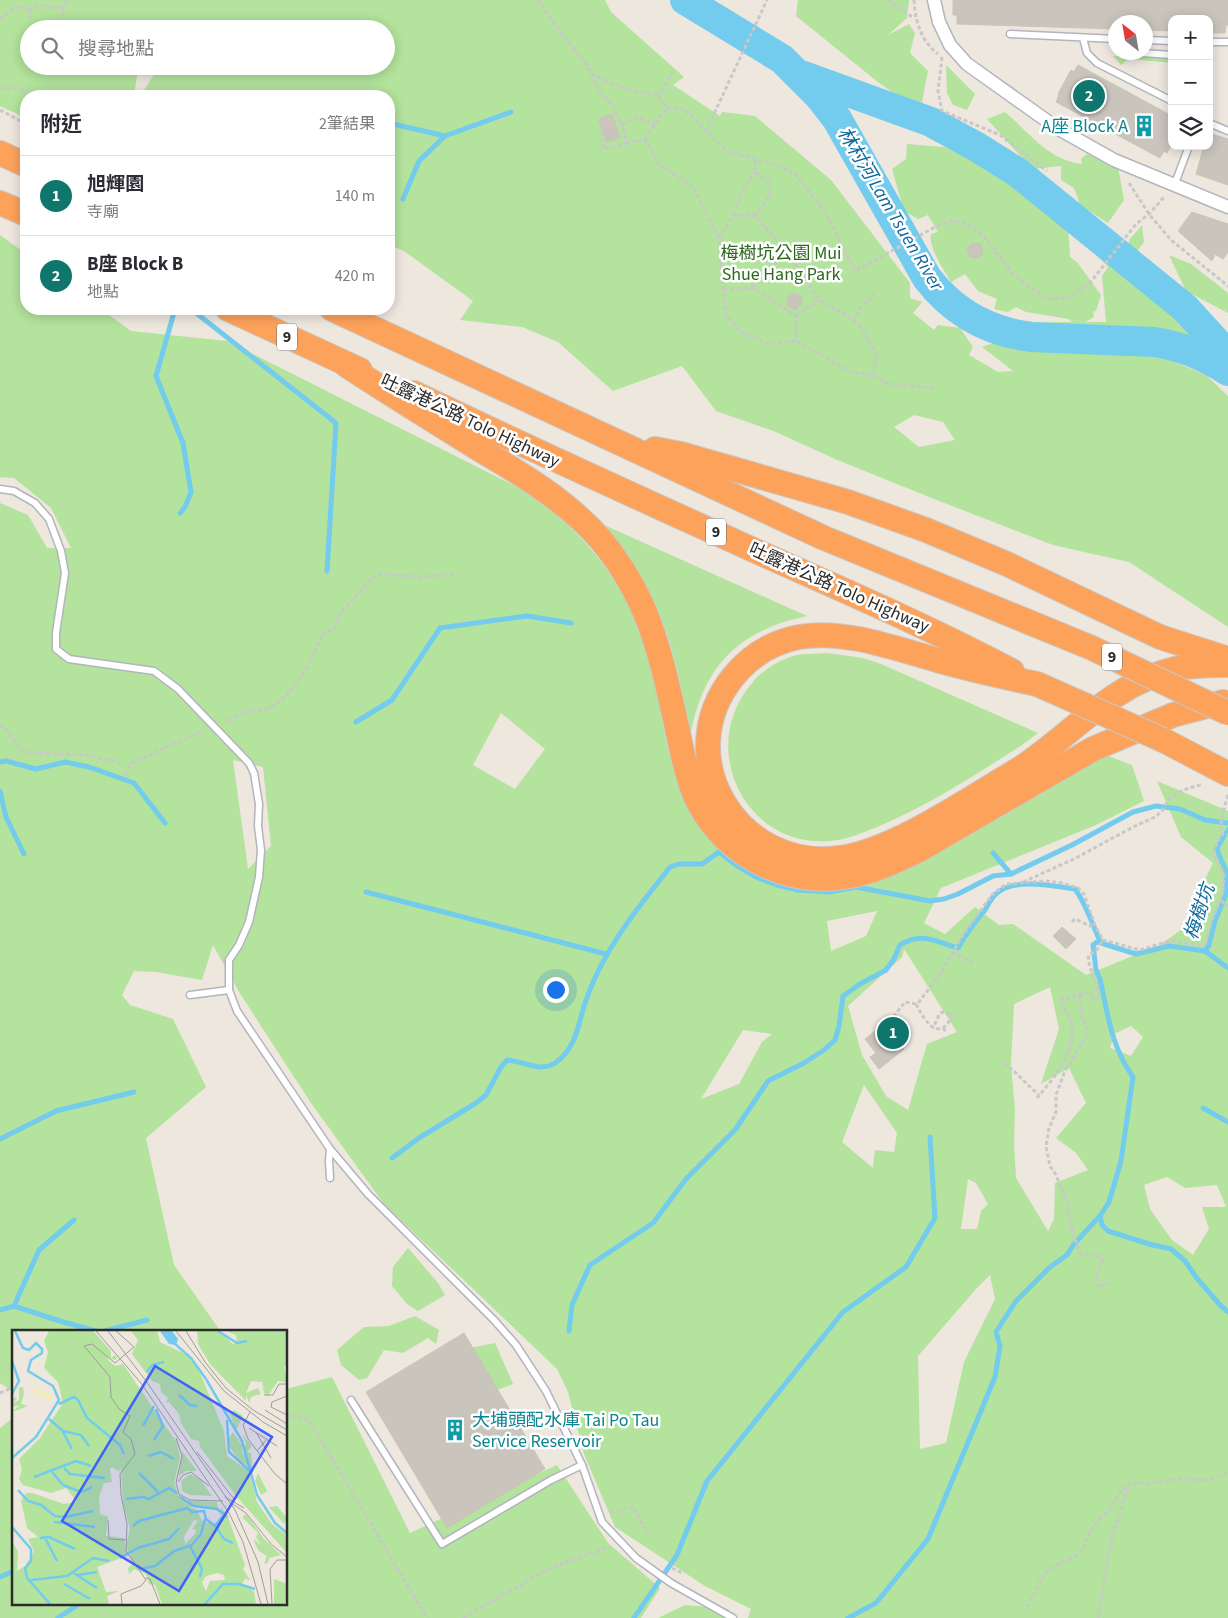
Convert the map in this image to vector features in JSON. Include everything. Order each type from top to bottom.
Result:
[{"type":"highway","points":[[0,153],[20,161]]},
{"type":"highway","points":[[0,202],[20,211]]},
{"type":"highway","name":"吐露港公路 Tolo Highway","points":[[241,315],[346,365],[395,384],[967,658],[1036,684],[1162,740],[1219,778]]},
{"type":"highway","name":"9","points":[[345,315],[824,538],[1092,648],[1228,713]]},
{"type":"highway","points":[[346,365],[541,487],[566,506],[600,540],[636,592],[655,636],[689,779],[699,803],[712,824],[729,842],[749,858],[771,869],[795,876],[833,878],[858,874],[888,864],[917,851],[1093,749],[1174,714],[1228,701]]},
{"type":"highway","points":[[619,443],[681,454],[848,502],[983,553],[1160,637],[1228,659]]},
{"type":"highway","points":[[967,658],[837,636],[800,637],[767,648],[754,656],[727,684],[716,704],[711,720],[708,739],[710,760],[714,780],[725,806],[741,826],[753,836],[782,853],[799,858],[827,859],[864,852],[916,829],[1025,765],[1112,696],[1132,685],[1174,669],[1200,665],[1228,665]]},
{"type":"street","points":[[934,0],[939,22],[950,44],[967,64],[1057,128],[1114,160],[1228,207]]},
{"type":"lane","points":[[1010,34],[1108,39]]},
{"type":"lane","points":[[1083,38],[1087,53],[1098,63],[1168,99]]},
{"type":"lane","points":[[1153,40],[1168,41]]},
{"type":"lane","points":[[1213,42],[1228,42]]},
{"type":"lane","points":[[1153,54],[1168,55]]},
{"type":"lane","points":[[1213,125],[1228,131]]},
{"type":"lane","points":[[1174,186],[1188,150]]},
{"type":"lane","points":[[0,489],[14,491],[35,503],[49,519],[61,551],[65,573],[56,633],[56,649],[70,659],[154,671],[178,689],[249,764],[254,773],[259,804],[258,826],[261,850],[259,877],[249,922],[239,945],[229,960],[229,990],[238,1011],[330,1149],[368,1194],[494,1320],[516,1346],[546,1391],[582,1465],[602,1522],[620,1544],[636,1558],[671,1583],[733,1618]]},
{"type":"lane","points":[[190,995],[229,990]]},
{"type":"lane","points":[[330,1149],[330,1178]]},
{"type":"lane","points":[[351,1400],[442,1544],[551,1480],[582,1465]]},
{"type":"path","points":[[63,16],[63,7],[69,0]]},
{"type":"path","points":[[538,0],[555,25],[588,66],[600,92],[612,104],[622,124],[627,142]]},
{"type":"path","points":[[706,131],[767,0]]},
{"type":"path","points":[[887,0],[915,18]]},
{"type":"path","points":[[29,10],[38,3],[44,3],[52,7],[63,7]]},
{"type":"path","points":[[0,19],[13,9],[21,6],[29,10],[31,18]]},
{"type":"path","points":[[942,56],[938,91],[942,111],[1000,135],[1047,171]]},
{"type":"path","points":[[591,73],[625,89],[657,95],[667,107],[684,109],[726,151],[772,164],[795,174],[824,210],[855,271],[937,226],[953,220],[967,224],[983,235],[1012,274],[1048,299],[1068,298],[1090,283],[1136,224],[1149,214],[1174,186]]},
{"type":"path","points":[[657,95],[662,92],[672,73]]},
{"type":"path","points":[[0,88],[22,90]]},
{"type":"path","points":[[600,131],[604,149],[645,139],[667,107]]},
{"type":"path","points":[[0,110],[20,121]]},
{"type":"path","points":[[622,124],[637,117],[655,124]]},
{"type":"path","points":[[645,139],[659,164],[693,187],[719,238],[726,316],[743,333],[766,343],[796,341],[851,372],[873,375],[888,384],[935,388]]},
{"type":"path","points":[[719,238],[734,215],[742,192],[755,172],[755,160]]},
{"type":"path","points":[[755,172],[770,183],[770,196],[756,216]]},
{"type":"path","points":[[734,215],[756,216],[784,250],[819,300],[846,315],[862,328],[877,355],[873,375]]},
{"type":"path","points":[[753,288],[765,269],[775,264],[784,250]]},
{"type":"path","points":[[724,288],[753,288],[776,301],[796,316]]},
{"type":"path","points":[[854,322],[860,309],[874,294]]},
{"type":"path","points":[[796,316],[819,300]]},
{"type":"path","points":[[796,316],[796,341]]},
{"type":"path","points":[[228,721],[246,712],[258,711],[269,707],[288,692],[302,675],[313,656],[322,634],[336,627],[340,614],[372,578],[381,574],[420,577],[456,574]]},
{"type":"path","points":[[0,725],[8,731],[22,751],[35,754],[89,756],[120,763]]},
{"type":"path","points":[[125,775],[131,763],[204,731]]},
{"type":"path","points":[[1022,882],[1155,818],[1169,799],[1184,790],[1219,778]]},
{"type":"path","points":[[916,1004],[938,977],[965,932],[998,890],[1006,884],[1022,882],[1062,883],[1078,888],[1084,894],[1095,925],[1103,940],[1140,950],[1169,942],[1205,944],[1223,892],[1224,874],[1214,850],[1221,834],[1221,816],[1228,795]]},
{"type":"path","points":[[1221,834],[1228,835]]},
{"type":"path","points":[[1220,900],[1228,906]]},
{"type":"path","points":[[1072,922],[1075,918],[1090,926],[1095,925]]},
{"type":"path","points":[[1004,1063],[1018,1074],[1038,1096],[1068,1054],[1072,1042],[1070,1019],[1060,1001],[1088,991],[1093,999],[1098,997],[1097,986],[1088,960],[1089,956],[1096,951],[1103,940]]},
{"type":"path","points":[[952,951],[973,964]]},
{"type":"path","points":[[1080,995],[1086,1036],[1065,1071],[1056,1095],[1056,1112],[1049,1128],[1046,1146],[1050,1166],[1056,1175],[1067,1202],[1073,1236],[1081,1254],[1097,1254],[1102,1260],[1096,1273],[1099,1287],[1110,1283]]},
{"type":"path","points":[[893,1028],[890,1021],[905,1002],[916,1004]]},
{"type":"path","points":[[916,1004],[926,1022],[933,1028],[940,1030],[944,1028],[953,1015],[942,1012],[939,1014],[933,1028]]},
{"type":"path","points":[[944,1028],[947,1033]]},
{"type":"path","points":[[0,1393],[12,1388]]},
{"type":"path","points":[[288,1415],[309,1420],[426,1618]]},
{"type":"path","points":[[1027,1607],[1044,1575],[1050,1569],[1083,1550],[1093,1526],[1108,1511],[1121,1491],[1129,1483],[1153,1483],[1177,1479],[1207,1480],[1228,1472]]},
{"type":"path","points":[[1098,1618],[1110,1545],[1129,1483]]},
{"type":"path","points":[[614,1511],[633,1507],[648,1533]]},
{"type":"path","points":[[463,1618],[552,1567],[620,1544]]},
{"type":"path","points":[[675,1570],[684,1574]]},
{"type":"green space","name":"梅樹坑公園 Mui Shue Hang Park","points":[[0,0],[605,0],[611,12],[684,77],[673,85],[720,116],[722,112],[755,116],[831,180],[910,283],[910,298],[922,302],[913,313],[934,330],[938,325],[960,328],[973,347],[969,355],[998,372],[1013,371],[982,347],[1002,340],[1066,350],[1113,349],[1158,355],[1206,375],[1228,396],[1228,627],[1129,562],[1053,545],[835,459],[776,432],[716,411],[682,366],[613,391],[558,342],[522,327],[460,320],[473,301],[404,251],[395,247],[395,90],[144,90],[154,75],[395,75],[395,20],[20,20],[20,75],[137,75],[135,90],[20,90],[20,115],[0,106]],"holes":[[[914,415],[943,422],[955,440],[919,447],[894,427]]]},
{"type":"green space","points":[[798,0],[909,0],[907,18],[888,35],[909,24],[915,33],[910,53],[928,71],[920,112],[878,82],[796,16]]},
{"type":"green space","points":[[1153,56],[1168,58],[1168,63],[1140,60],[1153,60]]},
{"type":"green space","points":[[1117,60],[1128,60],[1121,65]]},
{"type":"green space","points":[[946,65],[975,94],[967,110],[953,105],[947,93]]},
{"type":"green space","points":[[1005,112],[1040,144],[1059,157],[1082,164],[1081,159],[1087,154],[1118,167],[1124,200],[1108,223],[1080,205],[1074,188],[1061,180],[1061,166],[1032,169],[987,119]]},
{"type":"green space","points":[[907,144],[944,147],[976,161],[1036,199],[1068,225],[1070,257],[1077,262],[1101,295],[1096,311],[1093,312],[1094,317],[1085,322],[1106,322],[1102,276],[1108,267],[1076,233],[1087,211],[1127,247],[1130,239],[1142,225],[1144,242],[1135,254],[1228,337],[1228,362],[1212,352],[1178,337],[1029,331],[1007,323],[1072,322],[1069,319],[1026,312],[1016,307],[1008,312],[994,309],[997,299],[978,291],[965,274],[951,282],[932,245],[931,234],[938,232],[928,215],[918,219],[904,211],[892,169],[906,159]]},
{"type":"green space","points":[[0,235],[20,250],[20,315],[109,315],[131,331],[227,341],[521,489],[555,514],[599,558],[632,612],[646,648],[672,762],[684,798],[701,830],[727,857],[763,879],[787,887],[812,891],[836,891],[873,883],[931,857],[1108,756],[1132,765],[1144,801],[1096,825],[941,888],[924,923],[945,934],[975,907],[999,925],[1013,924],[1086,975],[1160,945],[1196,919],[1196,898],[1213,863],[1181,837],[1157,781],[1228,811],[1228,1618],[748,1618],[751,1609],[705,1586],[615,1527],[584,1454],[568,1392],[557,1369],[384,1204],[311,1103],[239,992],[213,945],[202,980],[156,972],[134,971],[122,995],[130,1005],[173,1019],[206,1087],[146,1138],[174,1265],[220,1330],[12,1330],[12,1391],[0,1383],[0,503],[28,515],[47,548],[71,548],[51,508],[14,478],[0,477]],"holes":[[[501,713],[545,749],[515,789],[473,765]],[[233,760],[263,767],[271,846],[248,869]],[[877,911],[866,936],[831,951],[827,921]],[[904,949],[957,1032],[927,1044],[908,1110],[886,1096],[862,1055],[848,1006],[902,957]],[[1050,987],[1059,1029],[1041,1084],[1069,1068],[1086,1103],[1056,1138],[1076,1153],[1088,1170],[1055,1183],[1054,1219],[1048,1231],[1016,1178],[1015,1110],[1011,1064],[1014,1004]],[[1131,1026],[1143,1037],[1131,1056],[1110,1048],[1114,1034]],[[743,1030],[772,1034],[762,1042],[739,1084],[701,1099]],[[864,1085],[897,1133],[894,1152],[875,1150],[873,1168],[842,1142]],[[1167,1177],[1185,1188],[1217,1185],[1226,1207],[1202,1207],[1209,1229],[1193,1255],[1172,1240],[1150,1209],[1144,1185]],[[968,1179],[976,1183],[988,1204],[981,1211],[977,1229],[961,1229]],[[990,1275],[995,1299],[964,1362],[946,1443],[920,1449],[918,1356],[976,1289]]]},
{"type":"green space","points":[[1169,255],[1191,264],[1228,293],[1228,313],[1186,291]]},
{"type":"green space","points":[[604,525],[807,616],[783,622],[762,631],[744,641],[729,654],[705,688],[697,708],[691,732],[680,681],[660,616],[640,575]]},
{"type":"green space","points":[[827,653],[863,658],[881,664],[1038,733],[969,779],[896,819],[860,834],[842,839],[830,841],[800,839],[774,828],[753,811],[738,788],[730,762],[729,735],[736,707],[753,682],[761,674],[775,664],[790,657],[803,654]]},
{"type":"green space","points":[[408,1248],[438,1283],[445,1295],[418,1311],[407,1304],[392,1286],[393,1267]]},
{"type":"green space","points":[[415,1316],[439,1330],[436,1344],[428,1338],[403,1353],[384,1350],[367,1378],[359,1380],[341,1365],[337,1350],[364,1327],[389,1326]]},
{"type":"green space","points":[[495,1343],[513,1384],[486,1394],[459,1350]]},
{"type":"green space","points":[[332,1377],[410,1533],[557,1465],[608,1543],[660,1588],[641,1618],[0,1618],[0,1428],[12,1419],[12,1606],[288,1606],[288,1388]]},
{"type":"green space","points":[[685,1605],[729,1609],[723,1618],[658,1618]]},
{"type":"building","points":[[953,0],[1228,0],[1228,25],[1226,25],[1225,33],[1213,33],[1213,15],[1168,15],[1168,31],[1153,30],[1153,15],[1108,15],[1108,29],[957,24],[957,15],[953,15]]},
{"type":"building","points":[[1078,65],[1168,114],[1169,150],[1167,153],[1164,151],[1160,158],[1056,102],[1058,94],[1071,70],[1074,72]]},
{"type":"building","points":[[612,114],[620,138],[606,142],[599,119]]},
{"type":"building","points":[[1213,134],[1228,139],[1228,185],[1196,174],[1203,150],[1213,150]]},
{"type":"building","points":[[1192,212],[1228,224],[1228,252],[1223,259],[1215,254],[1212,261],[1178,231]]},
{"type":"building","points":[[972,243],[981,244],[983,252],[979,258],[970,257],[967,248]]},
{"type":"building","points":[[794,293],[801,296],[802,303],[796,310],[788,306],[787,298]]},
{"type":"building","points":[[1062,927],[1076,939],[1066,949],[1053,936]]},
{"type":"building","points":[[884,1024],[904,1049],[879,1069],[870,1057],[876,1053],[865,1039]]},
{"type":"building","name":"大埔頭配水庫 Tai Po Tau Service Reservoir","points":[[464,1333],[545,1469],[447,1528],[366,1392]]},
{"type":"waterway","name":"林村河 Lam Tsuen River","points":[[685,0],[782,59],[820,97],[837,119],[927,278],[960,311],[1001,331],[1032,337],[1154,342],[1174,346],[1192,352],[1228,371]]},
{"type":"waterway","name":"林村河 Lam Tsuen River","points":[[804,76],[931,122],[977,147],[1017,172],[1185,308],[1219,345],[1227,370]]},
{"type":"waterway","points":[[395,124],[445,136],[511,112]]},
{"type":"waterway","points":[[403,199],[419,161],[445,136]]},
{"type":"waterway","points":[[173,315],[156,376],[183,443],[191,492],[185,507],[180,513]]},
{"type":"waterway","points":[[199,315],[336,423],[327,571]]},
{"type":"waterway","points":[[356,722],[392,700],[440,628],[527,616],[571,623]]},
{"type":"waterway","points":[[0,762],[6,761],[36,769],[65,762],[89,767],[134,783],[165,823]]},
{"type":"waterway","points":[[0,791],[6,817],[24,854]]},
{"type":"waterway","points":[[392,1158],[419,1138],[486,1095],[501,1067],[507,1060],[543,1067],[555,1063],[568,1051],[575,1036],[592,984],[601,966],[633,915],[670,867],[679,864],[702,864],[719,852],[756,877],[798,890],[830,892],[856,887],[930,901],[958,894],[993,876],[1011,874],[1072,845],[1133,812],[1156,806],[1180,809],[1205,820],[1228,823]]},
{"type":"waterway","name":"梅樹坑","points":[[569,1331],[572,1305],[590,1265],[653,1223],[686,1179],[735,1130],[768,1081],[804,1063],[835,1040],[843,996],[886,970],[894,959],[900,945],[922,938],[958,948],[996,894],[1003,889],[1013,886],[1034,884],[1075,889],[1086,908],[1101,943],[1136,954],[1169,946],[1205,951],[1209,945],[1215,921],[1226,894],[1227,873],[1217,848],[1228,830]]},
{"type":"waterway","points":[[993,853],[1011,874]]},
{"type":"waterway","points":[[366,892],[606,954]]},
{"type":"waterway","points":[[848,1618],[876,1603],[928,1539],[995,1377],[1000,1346],[996,1332],[1016,1301],[1050,1267],[1067,1255],[1074,1244],[1100,1216],[1109,1202],[1121,1161],[1133,1077],[1115,1042],[1100,979],[1096,970],[1093,945],[1097,942],[1101,943]]},
{"type":"waterway","name":"梅樹坑","points":[[1205,951],[1228,968]]},
{"type":"waterway","points":[[0,1139],[56,1111],[134,1092]]},
{"type":"waterway","points":[[1203,1108],[1228,1122]]},
{"type":"waterway","points":[[634,1618],[677,1555],[707,1481],[843,1312],[906,1267],[935,1218],[930,1137]]},
{"type":"waterway","points":[[1100,1216],[1102,1225],[1108,1231],[1171,1249],[1185,1261],[1196,1277],[1228,1312]]},
{"type":"waterway","points":[[0,1310],[14,1306],[39,1250],[74,1220]]},
{"type":"waterway","points":[[14,1306],[92,1330]]},
{"type":"waterway","points":[[109,1330],[147,1320]]},
{"type":"waterway","points":[[0,1577],[12,1572]]},
{"type":"waterway","points":[[58,1618],[76,1606]]},
{"type":"place","name":"B座 Block B","points":[[1089,96]]},
{"type":"place","name":"A座 Block A","points":[[1144,126]]},
{"type":"place","name":"旭輝園","points":[[893,1033]]},
{"type":"place","name":"大埔頭配水庫 Tai Po Tau Service Reservoir","points":[[455,1430]]}]
